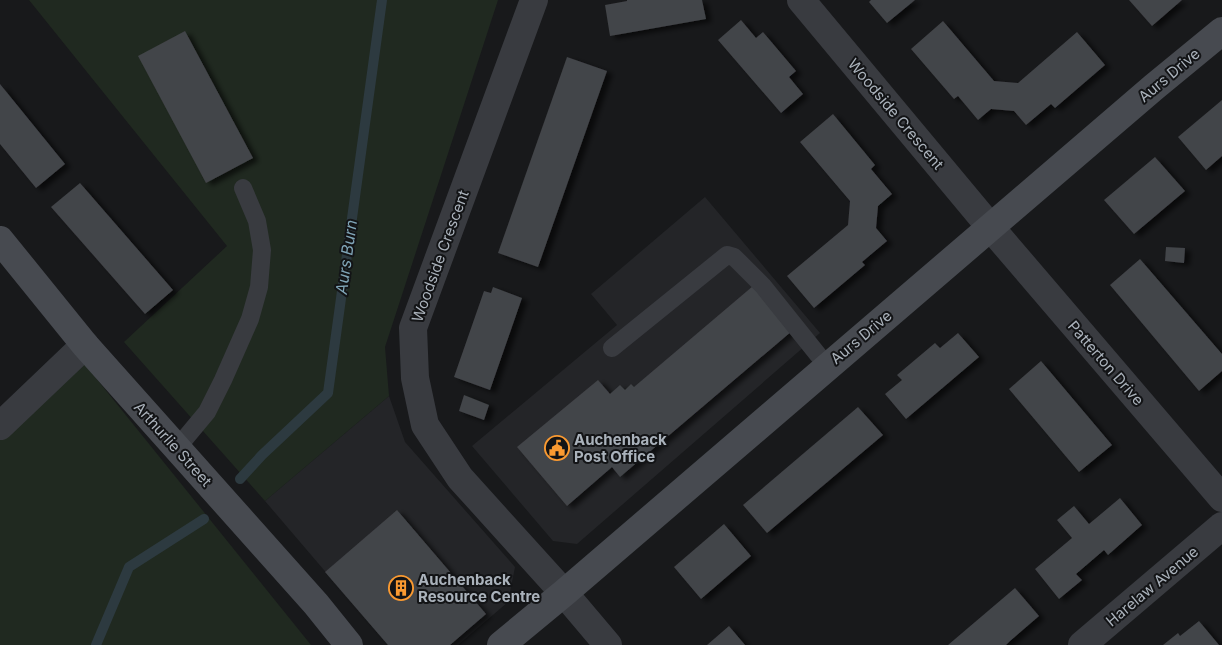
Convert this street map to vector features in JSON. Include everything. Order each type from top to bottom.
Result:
[{"type":"street","name":"Woodside Crescent","points":[[534,0],[413,328],[415,378],[425,425],[460,478],[564,593],[608,645]]},
{"type":"street","name":"Woodside Crescent","points":[[801,0],[991,228]]},
{"type":"street","name":"Aurs Drive","points":[[501,645],[1222,31]]},
{"type":"street","name":"Patterton Drive","points":[[991,228],[1222,498]]},
{"type":"street","name":"Arthurlie Street","points":[[0,240],[85,345],[316,604],[349,645]]},
{"type":"street","points":[[0,426],[85,345]]},
{"type":"street","name":"Harelaw Avenue","points":[[1082,645],[1222,526]]},
{"type":"lane","points":[[177,448],[207,412],[224,380],[250,319],[259,287],[262,250],[257,222],[243,188]]},
{"type":"lane","points":[[612,348],[727,256],[734,257],[763,286],[827,366]]},
{"type":"shaded area","points":[[29,0],[498,0],[385,347],[389,396],[265,501],[124,342],[227,246]]},
{"type":"shaded area","points":[[705,197],[820,333],[577,544],[553,541],[472,446],[617,325],[591,294]]},
{"type":"shaded area","points":[[79,357],[311,645],[0,645],[0,434]]},
{"type":"shaded area","points":[[389,396],[405,442],[515,567],[508,602],[458,645],[388,645],[265,501]]},
{"type":"building","points":[[627,0],[702,0],[706,19],[610,36],[605,5]]},
{"type":"building","points":[[871,0],[915,0],[887,23],[869,2]]},
{"type":"building","points":[[1129,0],[1182,0],[1152,26]]},
{"type":"building","points":[[741,20],[756,38],[763,32],[796,71],[789,77],[803,94],[781,113],[718,40]]},
{"type":"building","points":[[943,21],[994,81],[1018,83],[1077,32],[1105,65],[1055,108],[1051,104],[1026,125],[1014,111],[991,109],[978,120],[958,96],[954,99],[911,49]]},
{"type":"building","points":[[185,31],[253,158],[206,183],[138,56]]},
{"type":"building","points":[[567,57],[607,71],[538,267],[498,253]]},
{"type":"building","points":[[0,84],[65,164],[36,188],[0,144]]},
{"type":"building","points":[[1222,100],[1222,156],[1206,170],[1178,137]]},
{"type":"building","points":[[833,114],[875,165],[871,169],[892,194],[878,206],[876,228],[887,241],[862,262],[865,265],[814,308],[787,276],[848,225],[850,201],[800,142]]},
{"type":"building","points":[[1155,157],[1185,191],[1134,234],[1104,200]]},
{"type":"building","points":[[80,183],[173,290],[145,314],[51,207]]},
{"type":"building","points":[[1166,247],[1185,248],[1184,263],[1165,261]]},
{"type":"building","points":[[1140,259],[1222,354],[1222,371],[1199,391],[1110,285]]},
{"type":"building","points":[[753,286],[792,331],[620,477],[612,467],[567,506],[517,447],[598,380],[610,394],[620,385],[625,390],[631,384],[634,387]]},
{"type":"building","points":[[493,287],[522,298],[490,390],[454,377],[484,291],[491,293]]},
{"type":"building","points":[[958,333],[979,357],[906,419],[885,394],[902,380],[897,375],[935,343],[940,348]]},
{"type":"building","points":[[1041,361],[1112,445],[1079,472],[1009,389]]},
{"type":"building","points":[[464,395],[489,405],[484,420],[459,411]]},
{"type":"building","points":[[858,407],[883,435],[767,533],[743,505]]},
{"type":"building","points":[[1120,498],[1142,525],[1108,555],[1104,550],[1076,574],[1082,580],[1059,599],[1035,569],[1072,538],[1057,520],[1074,506],[1089,524]]},
{"type":"building","name":"Auchenback Resource Centre","points":[[397,510],[486,614],[450,645],[388,645],[325,572]]},
{"type":"building","points":[[724,524],[751,556],[701,599],[674,567]]},
{"type":"building","points":[[1015,588],[1039,616],[1006,645],[948,645]]},
{"type":"building","points":[[1199,621],[1219,645],[1163,645],[1178,633],[1180,636]]},
{"type":"building","points":[[729,626],[745,645],[707,645]]},
{"type":"waterway","name":"Aurs Burn","points":[[240,479],[262,455],[328,393],[382,0]]},
{"type":"waterway","name":"Aurs Burn","points":[[96,645],[129,567],[204,519]]},
{"type":"place","name":"Auchenback Post Office","points":[[557,448]]},
{"type":"place","name":"Auchenback Resource Centre","points":[[401,588]]}]
